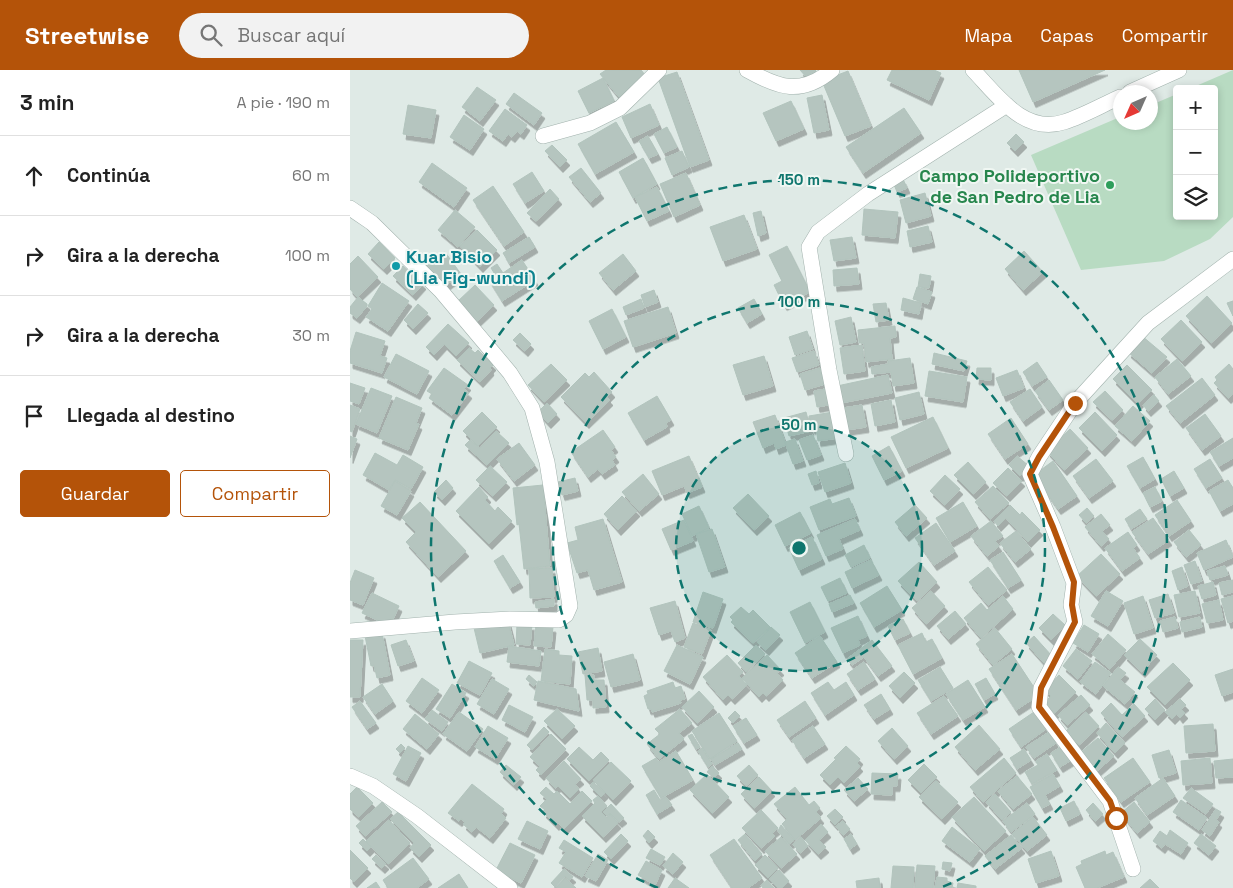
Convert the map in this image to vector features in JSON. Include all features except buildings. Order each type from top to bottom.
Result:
[{"type":"street","points":[[543,136],[590,123],[620,108],[659,70]]},
{"type":"street","points":[[747,70],[788,88],[808,85],[832,70]]},
{"type":"street","points":[[973,70],[1006,105],[1025,120],[1044,125],[1064,122],[1113,100]]},
{"type":"street","points":[[1146,85],[1179,70]]},
{"type":"street","points":[[846,454],[829,370],[809,248],[818,232],[868,194],[1006,105]]},
{"type":"street","points":[[350,208],[372,223],[441,291],[510,373],[532,408],[547,462],[570,606],[566,616],[559,620],[510,619],[350,631]]},
{"type":"street","points":[[1133,869],[1110,801],[1039,707],[1041,688],[1075,622],[1072,605],[1074,582],[1030,474],[1075,403],[1148,323],[1233,259]]},
{"type":"street","points":[[350,776],[373,786],[417,816],[508,887]]},
{"type":"green space","name":"Campo Polideportivo de San Pedro de Lia","points":[[1233,70],[1233,217],[1210,239],[1164,261],[1081,270],[1031,155],[1113,120],[1113,130],[1158,130],[1158,102],[1173,96],[1173,220],[1218,220],[1218,85],[1198,85]]},
{"type":"place","name":"Campo Polideportivo de San Pedro de Lia","points":[[1110,185]]},
{"type":"place","name":"Kuar Bisio (Lia Fig-wundi)","points":[[396,266]]},
{"type":"route","points":[[1075,403],[1030,474],[1074,582],[1072,605],[1075,622],[1041,688],[1039,707],[1110,801],[1116,818]]}]
